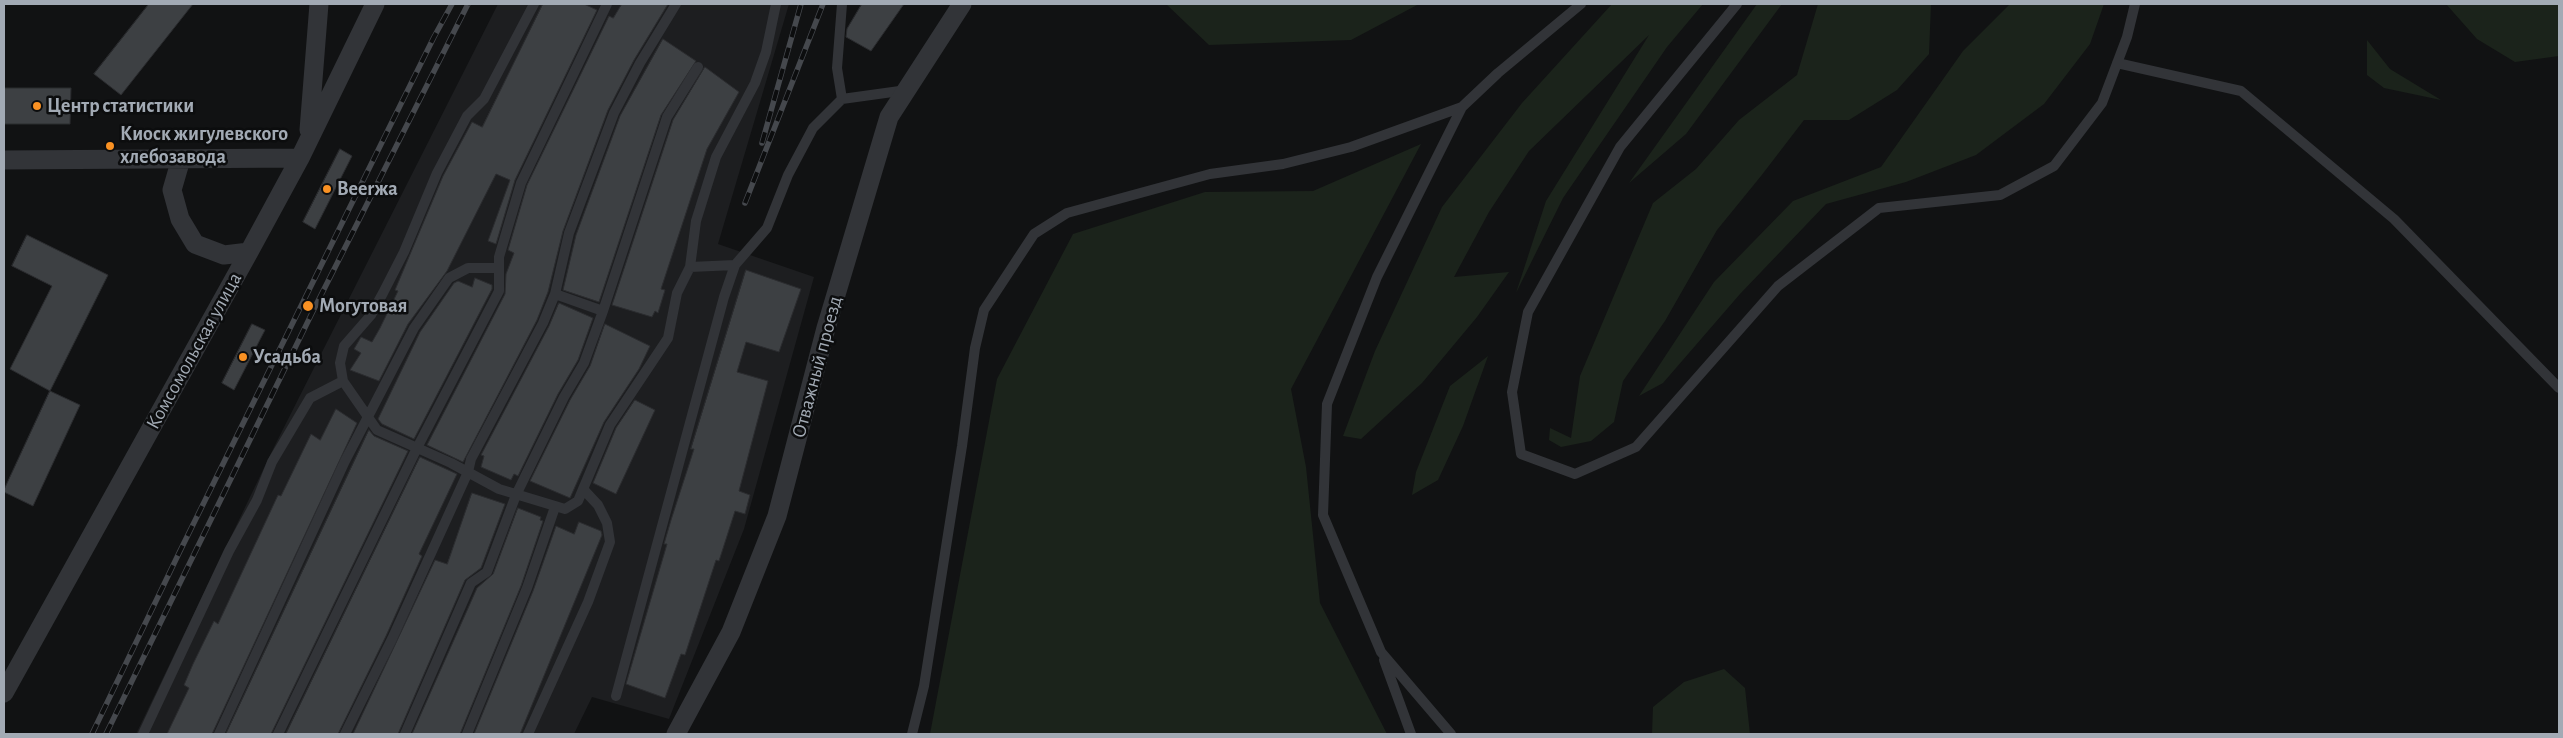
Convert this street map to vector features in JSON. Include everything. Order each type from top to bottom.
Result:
[{"type":"street","points":[[308,140],[319,4]]},
{"type":"street","name":"Комсомольская улица","points":[[4,693],[11,665],[249,252],[300,158],[375,4]]},
{"type":"street","name":"Отважный проезд","points":[[676,734],[730,632],[777,516],[826,328],[889,116],[962,4]]},
{"type":"street","points":[[4,160],[300,158]]},
{"type":"street","points":[[181,159],[172,190],[180,219],[195,244],[224,255],[249,252]]},
{"type":"lane","points":[[534,4],[484,99],[467,116],[437,173],[404,252],[372,315],[344,346],[340,363],[343,381],[377,430],[468,472],[499,489],[565,509],[578,501],[610,426],[668,338],[677,293],[690,267],[696,221],[716,157],[756,83],[766,52],[776,4]]},
{"type":"lane","points":[[278,734],[417,448],[499,291],[497,268],[521,183],[607,4]]},
{"type":"lane","points":[[345,734],[392,639],[468,472],[471,458],[543,323],[555,294],[569,233],[614,113],[640,63],[676,4]]},
{"type":"lane","points":[[842,4],[837,68],[842,99]]},
{"type":"lane","points":[[1412,734],[1381,652],[1322,515],[1327,404],[1377,278],[1462,107],[1498,73],[1582,4]]},
{"type":"lane","points":[[1737,4],[1620,147],[1528,312],[1512,392],[1521,454],[1575,474],[1636,447],[1778,286],[1879,208],[2000,194],[2054,166],[2102,103],[2127,37],[2135,4]]},
{"type":"lane","points":[[2117,63],[2241,91],[2394,219],[2559,388]]},
{"type":"lane","points":[[405,734],[471,583],[486,572],[516,495],[564,397],[584,363],[667,117],[698,67]]},
{"type":"lane","points":[[616,696],[719,316],[735,265],[767,228],[788,176],[813,128],[842,99],[907,90]]},
{"type":"lane","points":[[912,734],[924,686],[975,348],[984,310],[1034,234],[1067,213],[1210,174],[1283,164],[1351,147],[1462,107]]},
{"type":"lane","points":[[690,267],[735,265]]},
{"type":"lane","points":[[219,734],[345,461],[414,328],[449,278],[468,268],[497,268]]},
{"type":"lane","points":[[555,294],[602,311]]},
{"type":"lane","points":[[143,734],[229,551],[257,500],[272,462],[310,398],[343,381]]},
{"type":"lane","points":[[528,734],[588,602],[610,542],[608,523],[598,505],[583,489]]},
{"type":"lane","points":[[467,734],[527,588],[555,507]]},
{"type":"lane","points":[[1381,652],[1451,734]]},
{"type":"shaded area","points":[[498,4],[789,4],[718,244],[814,277],[744,529],[669,719],[592,697],[574,734],[136,734],[275,445]]},
{"type":"shaded area","points":[[1166,4],[1419,4],[1351,40],[1209,45]]},
{"type":"shaded area","points":[[1612,4],[1703,4],[1667,47],[1563,198],[1516,293],[1546,201],[1649,35],[1529,151],[1489,212],[1454,277],[1509,272],[1477,317],[1422,383],[1361,439],[1343,436],[1375,351],[1442,207],[1522,103]]},
{"type":"shaded area","points":[[1757,4],[1782,4],[1686,134],[1629,183]]},
{"type":"shaded area","points":[[1818,4],[1931,4],[1929,54],[1897,90],[1849,120],[1804,120],[1717,230],[1665,321],[1623,381],[1614,422],[1591,441],[1561,447],[1549,440],[1550,428],[1571,438],[1580,376],[1653,203],[1696,169],[1739,120],[1797,75]]},
{"type":"shaded area","points":[[2010,4],[2104,4],[2090,44],[2044,104],[1976,155],[1906,182],[1826,204],[1740,294],[1663,383],[1639,396],[1714,282],[1793,201],[1881,167],[1963,51]]},
{"type":"shaded area","points":[[2446,4],[2559,4],[2559,56],[2515,62],[2477,39]]},
{"type":"shaded area","points":[[2367,40],[2390,69],[2441,100],[2384,88],[2367,75]]},
{"type":"shaded area","points":[[1421,144],[1291,389],[1306,467],[1320,603],[1387,734],[930,734],[997,379],[1073,234],[1205,192],[1313,191]]},
{"type":"shaded area","points":[[1488,356],[1463,426],[1438,480],[1412,495],[1416,472],[1450,386]]},
{"type":"shaded area","points":[[1724,669],[1745,688],[1750,734],[1652,734],[1653,707],[1684,682]]},
{"type":"building","points":[[149,4],[193,4],[121,95],[94,74]]},
{"type":"building","points":[[543,4],[584,4],[597,10],[515,180],[496,244],[488,241],[510,180],[496,174],[447,271],[408,324],[379,381],[350,370],[361,353],[354,349],[361,337],[372,342],[398,291],[395,290],[443,176],[472,122],[482,127]]},
{"type":"building","points":[[622,4],[668,4],[634,60],[608,110],[563,231],[548,292],[537,320],[463,462],[427,445],[505,294],[506,274],[514,253],[508,250],[527,185],[609,16],[613,18]]},
{"type":"building","points":[[862,4],[904,4],[871,51],[846,37],[847,29]]},
{"type":"building","points":[[663,39],[696,61],[661,115],[599,302],[563,290],[576,235],[620,116]]},
{"type":"building","points":[[705,67],[739,92],[707,149],[661,289],[665,290],[658,313],[655,311],[652,317],[612,305],[673,120]]},
{"type":"building","name":"Центр статистики","points":[[4,88],[71,88],[70,124],[4,124]]},
{"type":"building","name":"Beerжа","points":[[340,149],[352,156],[315,229],[303,222]]},
{"type":"building","points":[[27,235],[108,275],[50,391],[10,369],[52,286],[12,266]]},
{"type":"building","points":[[746,270],[801,289],[779,352],[746,342],[737,372],[768,381],[739,491],[750,495],[745,514],[735,511],[719,561],[716,560],[685,655],[681,654],[665,698],[626,684],[667,544],[664,544],[694,449],[691,449]]},
{"type":"building","points":[[475,278],[492,285],[492,289],[414,439],[382,424],[378,419],[420,332],[454,283],[458,281],[472,287]]},
{"type":"building","points":[[559,303],[593,318],[578,360],[558,394],[518,476],[514,474],[511,480],[481,467],[484,456],[481,455],[549,326]]},
{"type":"building","name":"Усадьба","points":[[252,324],[265,330],[234,390],[222,383]]},
{"type":"building","points":[[605,324],[650,346],[639,369],[604,422],[570,498],[530,481],[570,400],[590,366]]},
{"type":"building","points":[[50,391],[80,405],[33,506],[4,492],[4,490]]},
{"type":"building","points":[[635,400],[655,410],[616,494],[593,483],[616,428]]},
{"type":"building","points":[[336,409],[357,423],[212,734],[167,734],[189,688],[184,685],[193,664],[214,621],[218,624],[278,495],[281,496],[311,434],[320,440]]},
{"type":"building","points":[[369,430],[374,436],[408,451],[271,734],[226,734]]},
{"type":"building","points":[[420,457],[457,474],[419,554],[422,556],[386,636],[338,734],[286,734]]},
{"type":"building","points":[[472,493],[505,504],[481,568],[465,580],[398,734],[353,734],[435,560],[447,564]]},
{"type":"building","points":[[518,508],[541,517],[540,520],[543,521],[521,586],[460,734],[412,734],[477,588],[493,574]]},
{"type":"building","points":[[579,522],[601,531],[602,535],[520,734],[474,734],[533,591],[556,526],[574,534]]},
{"type":"railway","points":[[92,734],[180,551],[452,4]]},
{"type":"railway","points":[[106,734],[314,309],[468,4]]},
{"type":"railway","points":[[762,143],[801,4]]},
{"type":"railway","points":[[745,203],[823,4]]},
{"type":"place","name":"Центр статистики","points":[[37,106]]},
{"type":"place","name":"Киоск жигулевского хлебозавода","points":[[110,146]]},
{"type":"place","name":"Beerжа","points":[[327,189]]},
{"type":"place","name":"Могутовая","points":[[308,306]]},
{"type":"place","name":"Усадьба","points":[[243,357]]}]
